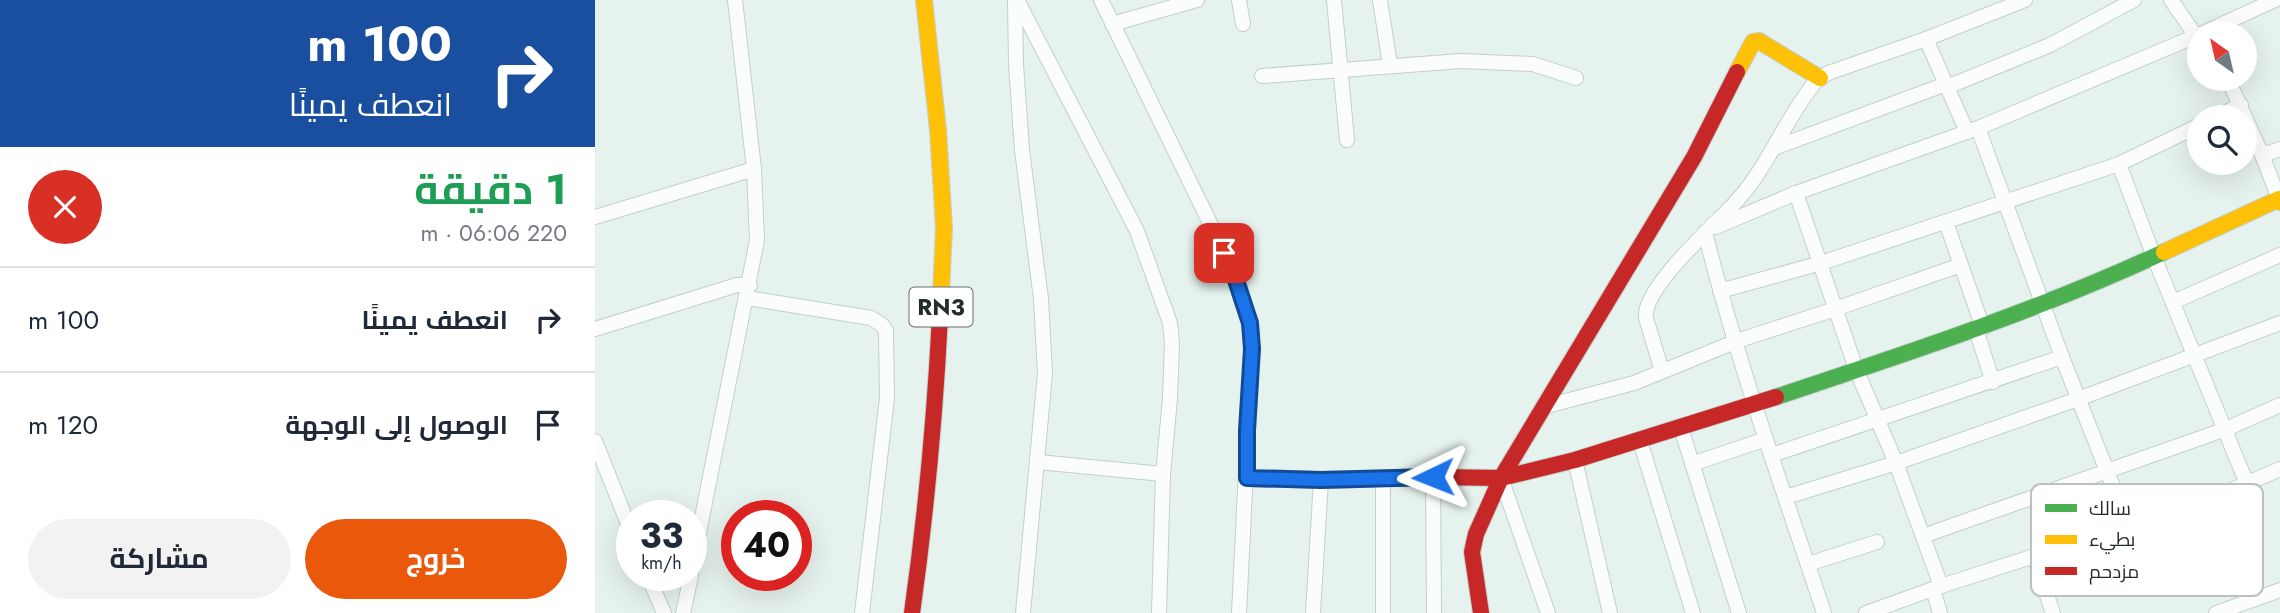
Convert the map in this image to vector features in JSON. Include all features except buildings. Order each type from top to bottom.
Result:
[{"type":"street","points":[[706,500],[757,240],[754,169],[735,0]]},
{"type":"street","name":"RN3","points":[[912,613],[926,515],[935,413],[944,228],[938,130],[924,0]]},
{"type":"street","points":[[1016,0],[1016,65],[1022,150],[1041,299],[1045,373],[1023,613]]},
{"type":"street","points":[[1016,0],[1137,231],[1166,309],[1172,343],[1163,474],[1159,613]]},
{"type":"street","points":[[1101,0],[1232,268],[1250,323],[1252,349],[1247,478],[1238,613]]},
{"type":"street","points":[[1112,24],[1196,0]]},
{"type":"street","points":[[1240,0],[1243,24]]},
{"type":"street","points":[[1334,0],[1347,140]]},
{"type":"street","points":[[1380,0],[1389,65]]},
{"type":"street","points":[[1662,371],[1645,311],[1649,300],[1671,270],[1745,191],[1808,91],[1820,78],[2025,0]]},
{"type":"street","points":[[1774,148],[2050,45],[2134,0]]},
{"type":"street","points":[[2171,0],[2190,21]]},
{"type":"street","points":[[2230,21],[2275,0]]},
{"type":"street","points":[[1927,39],[1947,85],[1973,130],[2004,202],[2111,484]]},
{"type":"street","points":[[1705,232],[1796,193],[1973,130],[2187,40]]},
{"type":"street","points":[[1481,613],[1472,552],[1476,534],[1501,478],[1694,157],[1753,42],[1759,41],[1820,78]]},
{"type":"street","points":[[1262,76],[1461,61],[1533,64],[1576,78]]},
{"type":"street","points":[[2234,91],[2241,105]]},
{"type":"street","points":[[1720,291],[1821,263],[2119,164],[2187,131]]},
{"type":"street","points":[[1247,478],[1501,478],[1575,460],[1681,428],[2044,305],[2279,200],[2257,143]]},
{"type":"street","points":[[2262,155],[2280,149]]},
{"type":"street","points":[[2119,164],[2247,484],[2280,469]]},
{"type":"street","points":[[595,217],[754,169]]},
{"type":"street","points":[[1796,193],[1856,369],[1896,463],[1923,536],[1937,588],[1940,613]]},
{"type":"street","points":[[1946,222],[1961,265],[1993,382]]},
{"type":"street","points":[[1705,232],[1754,402],[1824,613]]},
{"type":"street","points":[[2173,302],[2280,255]]},
{"type":"street","points":[[1543,407],[1634,383],[1737,341],[1961,265]]},
{"type":"street","points":[[595,329],[737,285],[748,292],[871,318],[882,325],[886,331],[887,398],[862,613]]},
{"type":"street","points":[[1786,497],[1896,463],[2078,399],[2280,323]]},
{"type":"street","points":[[1772,455],[2062,357]]},
{"type":"street","points":[[2072,484],[2226,429],[2280,405]]},
{"type":"street","points":[[1681,428],[1739,613]]},
{"type":"street","points":[[1692,464],[1766,439]]},
{"type":"street","points":[[595,440],[619,500]]},
{"type":"street","points":[[1640,441],[1693,613]]},
{"type":"street","points":[[1575,460],[1610,613]]},
{"type":"street","points":[[1038,462],[1163,474]]},
{"type":"street","points":[[1433,477],[1434,613]]},
{"type":"street","points":[[1501,478],[1548,613]]},
{"type":"street","points":[[1383,613],[1384,479]]},
{"type":"street","points":[[1313,613],[1321,480]]},
{"type":"street","points":[[1923,536],[2031,498]]},
{"type":"street","points":[[1808,564],[1877,542]]},
{"type":"street","points":[[1866,613],[2031,558]]},
{"type":"street","points":[[2216,613],[2237,610],[2280,590]]},
{"type":"street","points":[[654,591],[664,613]]},
{"type":"street","points":[[683,613],[688,591]]},
{"type":"street","points":[[2047,596],[2053,613]]},
{"type":"traffic: fast","points":[[1776,397],[2020,312],[2164,252]]},
{"type":"traffic: slow","points":[[924,0],[938,130],[944,228],[940,316]]},
{"type":"traffic: slow","points":[[1737,72],[1753,42],[1759,41],[1820,78]]},
{"type":"traffic: slow","points":[[2164,252],[2279,199],[2280,202]]},
{"type":"traffic: jam","points":[[1481,613],[1472,552],[1476,534],[1501,478],[1694,157],[1737,72]]},
{"type":"traffic: jam","points":[[912,613],[929,465],[940,316]]},
{"type":"traffic: jam","points":[[1247,478],[1501,478],[1575,460],[1776,397]]},
{"type":"route","points":[[1224,253],[1232,268],[1250,323],[1252,349],[1247,478],[1321,480],[1433,477]]}]
